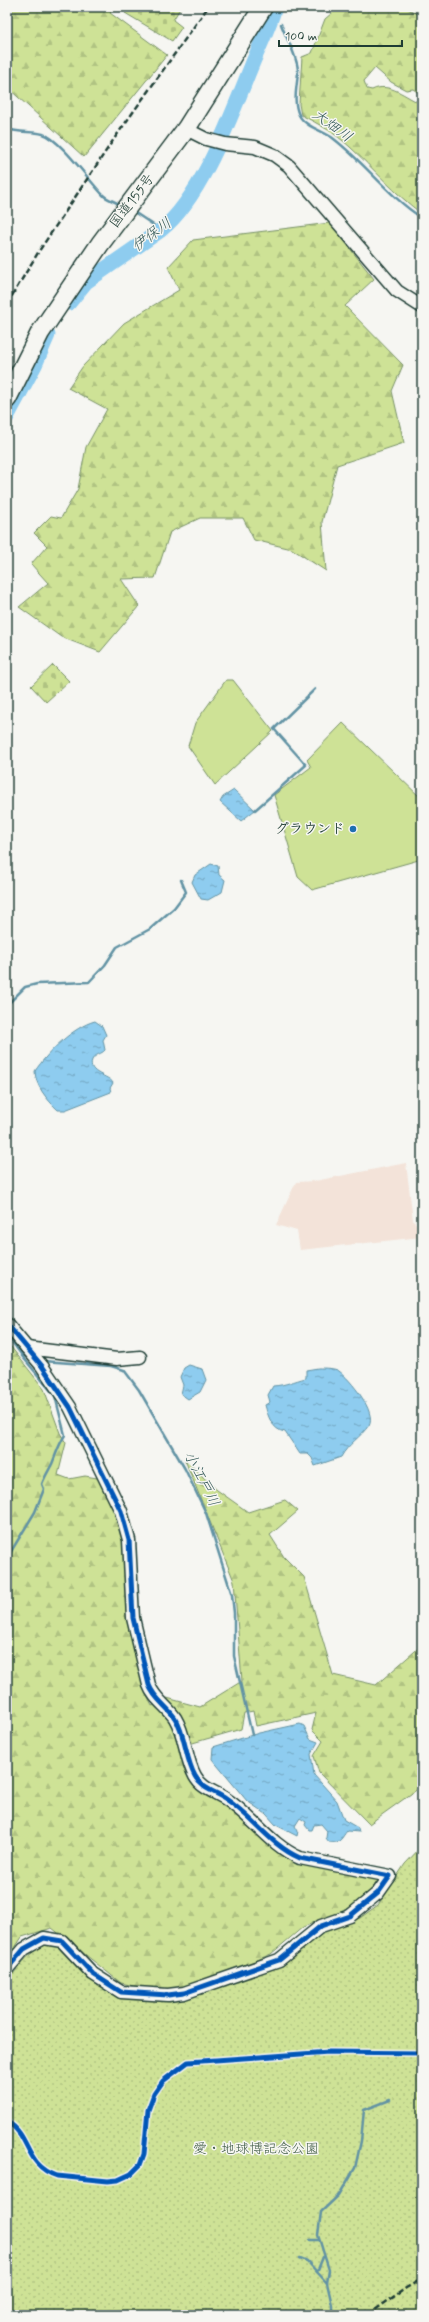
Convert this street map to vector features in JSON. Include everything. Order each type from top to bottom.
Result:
[{"type":"highway","name":"国道155号","points":[[7,399],[40,333],[100,244],[186,129],[263,7]]},
{"type":"street","points":[[186,129],[220,142],[255,147],[274,154],[289,166],[397,291],[422,307]]},
{"type":"street","points":[[7,1324],[42,1366],[70,1407],[121,1511],[130,1546],[133,1618],[149,1685],[152,1694],[174,1717],[184,1735],[190,1766],[195,1777],[203,1788],[218,1794],[232,1803],[267,1837],[291,1854],[300,1858],[390,1876],[378,1894],[350,1916],[321,1926],[279,1960],[184,1993],[168,1996],[121,1992],[93,1974],[62,1941],[44,1938],[24,1949],[7,1969]]},
{"type":"street","points":[[29,1351],[117,1359],[140,1357]]},
{"type":"shaded area","points":[[406,1163],[413,1220],[416,1224],[420,1224],[422,1237],[300,1250],[297,1231],[276,1225],[296,1182],[315,1181]]},
{"type":"green space","points":[[7,7],[115,7],[110,13],[167,55],[84,157],[7,87]]},
{"type":"green space","points":[[129,7],[181,7],[173,20],[182,27],[172,41],[125,13]]},
{"type":"green space","points":[[339,7],[404,7],[422,16],[422,95],[413,89],[406,90],[391,82],[375,68],[364,81],[367,89],[392,89],[422,104],[422,214],[394,190],[339,137],[301,115],[299,104],[302,57],[312,53],[325,19]]},
{"type":"green space","points":[[330,223],[374,279],[345,306],[403,365],[392,391],[404,443],[337,465],[322,522],[326,571],[292,549],[254,540],[243,518],[200,518],[170,532],[155,578],[121,579],[139,606],[100,652],[61,637],[19,607],[48,583],[31,564],[47,546],[34,533],[51,516],[61,518],[78,489],[86,447],[107,409],[68,388],[83,366],[124,323],[179,290],[168,267],[193,240]]},
{"type":"green space","points":[[53,665],[69,681],[46,702],[31,686]]},
{"type":"green space","points":[[226,680],[233,680],[273,731],[215,785],[188,746],[195,723]]},
{"type":"green space","name":"グラウンド","points":[[343,723],[422,799],[422,859],[312,890],[298,877],[274,795],[311,767],[307,760]]},
{"type":"green space","points":[[7,1342],[44,1389],[60,1433],[66,1443],[58,1475],[69,1479],[85,1476],[103,1479],[122,1522],[147,1685],[147,1696],[152,1706],[167,1698],[200,1707],[242,1681],[234,1581],[185,1460],[217,1490],[248,1512],[285,1500],[298,1511],[270,1535],[284,1557],[304,1577],[333,1675],[376,1685],[422,1645],[422,1786],[369,1824],[319,1773],[314,1756],[323,1741],[312,1730],[316,1713],[256,1726],[253,1711],[244,1713],[241,1729],[189,1744],[188,1768],[290,1860],[380,1878],[366,1896],[346,1910],[303,1927],[271,1954],[212,1980],[162,1992],[121,1983],[52,1928],[22,1937],[7,1960]]},
{"type":"green space","name":"愛・地球博記念公園","points":[[422,1846],[422,2315],[7,2315],[7,1981],[23,1962],[42,1947],[49,1944],[58,1944],[121,1996],[143,2000],[167,2000],[189,1996],[277,1967],[294,1957],[323,1930],[360,1918],[378,1905],[405,1864]]},
{"type":"water","points":[[234,790],[255,810],[241,821],[220,802],[223,797]]},
{"type":"water","points":[[211,864],[218,866],[219,875],[225,880],[222,892],[208,900],[201,899],[192,882],[195,875]]},
{"type":"water","points":[[95,1021],[102,1026],[106,1035],[103,1040],[105,1050],[93,1058],[91,1065],[95,1071],[111,1080],[113,1083],[110,1088],[111,1092],[65,1110],[58,1110],[39,1087],[35,1071],[54,1048],[70,1034]]},
{"type":"water","points":[[189,1365],[202,1369],[206,1380],[200,1392],[188,1399],[181,1394],[183,1385],[180,1377],[184,1368]]},
{"type":"water","points":[[318,1368],[335,1369],[344,1375],[366,1404],[370,1419],[369,1425],[366,1429],[347,1448],[341,1457],[315,1466],[312,1458],[308,1454],[300,1454],[285,1432],[281,1431],[271,1422],[265,1405],[270,1402],[268,1395],[273,1386],[306,1378],[306,1370]]},
{"type":"water","points":[[300,1724],[304,1726],[310,1739],[318,1742],[311,1754],[314,1775],[337,1801],[344,1820],[358,1828],[359,1832],[347,1831],[340,1840],[336,1842],[329,1842],[326,1838],[327,1831],[321,1824],[314,1825],[312,1830],[309,1830],[305,1825],[306,1822],[300,1818],[295,1826],[298,1831],[297,1836],[276,1825],[266,1814],[247,1801],[212,1759],[213,1747],[259,1733]]},
{"type":"waterway","name":"伊保川","points":[[69,303],[86,282],[161,230],[176,216],[190,198],[225,131],[275,7]]},
{"type":"waterway","name":"大畑川","points":[[273,12],[278,15]]},
{"type":"waterway","name":"大畑川","points":[[281,24],[294,53],[297,64],[296,104],[299,115],[310,126],[330,136],[345,148],[388,190],[410,210],[422,218]]},
{"type":"waterway","points":[[7,129],[39,133],[50,138],[66,152],[103,195],[119,204]]},
{"type":"waterway","points":[[134,212],[161,230]]},
{"type":"waterway","name":"伊保川","points":[[7,417],[35,365],[48,335]]},
{"type":"waterway","points":[[255,810],[306,765],[274,729],[315,689]]},
{"type":"waterway","points":[[7,1005],[25,987],[37,984],[89,982],[105,965],[117,947],[150,929],[174,908],[186,892],[181,880]]},
{"type":"waterway","name":"小江戸川","points":[[7,1335],[21,1354],[30,1359]]},
{"type":"waterway","points":[[7,1558],[35,1512],[44,1489],[42,1484],[65,1435],[55,1396],[22,1356]]},
{"type":"waterway","name":"小江戸川","points":[[43,1361],[111,1366],[124,1370],[139,1390],[185,1469],[206,1513],[232,1595],[234,1613],[234,1656],[252,1735]]},
{"type":"waterway","points":[[332,2315],[332,2305],[327,2283],[329,2270],[318,2235],[321,2212],[339,2195],[355,2168],[361,2141],[364,2110],[390,2100]]},
{"type":"waterway","points":[[309,2240],[318,2240]]},
{"type":"waterway","points":[[317,2272],[323,2257]]},
{"type":"waterway","points":[[300,2258],[307,2261],[327,2283]]},
{"type":"waterway","points":[[310,2312],[315,2315]]},
{"type":"railway","points":[[7,304],[39,251],[114,139],[208,7]]},
{"type":"railway","points":[[368,2315],[406,2288],[422,2279]]},
{"type":"cycle path","points":[[7,1324],[42,1366],[70,1407],[121,1511],[129,1540],[133,1618],[149,1685],[151,1690],[172,1714],[179,1725],[189,1762],[195,1776],[201,1784],[235,1806],[279,1846],[300,1858],[390,1876],[378,1893],[350,1916],[321,1926],[279,1960],[184,1993],[168,1995],[121,1992],[93,1974],[62,1941],[44,1938],[24,1949],[7,1969]]},
{"type":"cycle path","points":[[7,2122],[20,2134],[33,2158],[46,2171],[57,2176],[108,2181],[118,2180],[131,2174],[140,2165],[144,2154],[148,2110],[154,2094],[163,2081],[188,2062],[329,2052],[422,2053]]},
{"type":"place","name":"グラウンド","points":[[353,829]]}]
